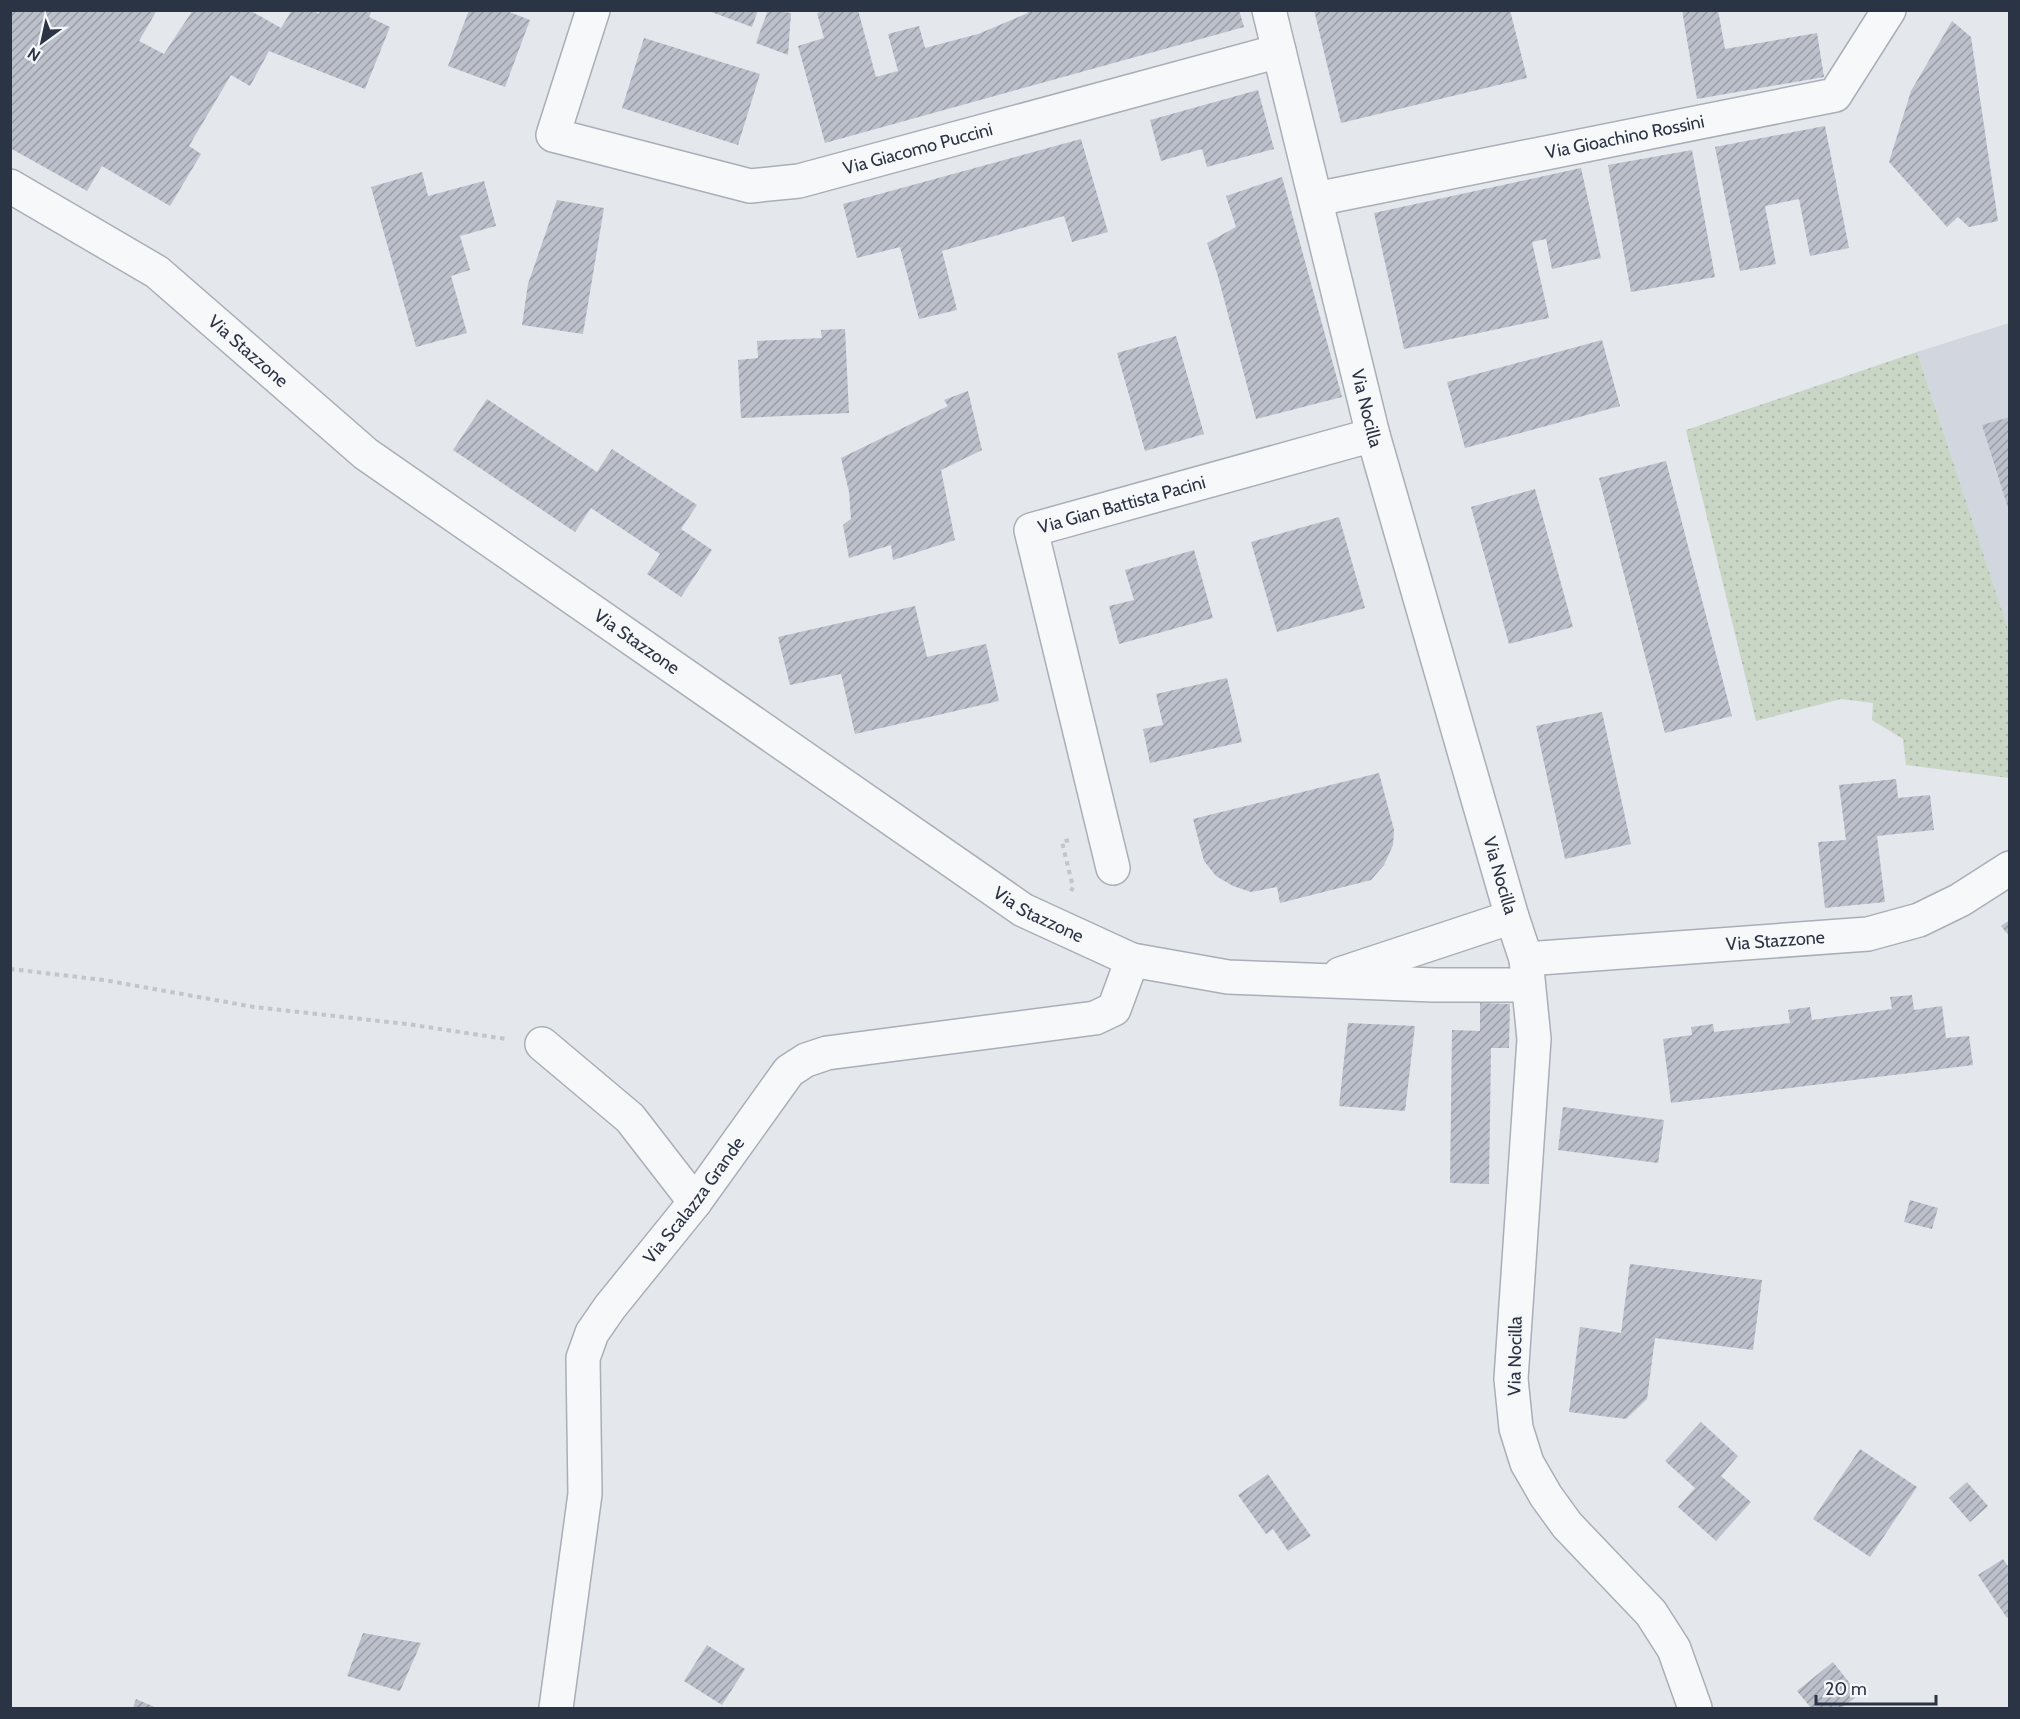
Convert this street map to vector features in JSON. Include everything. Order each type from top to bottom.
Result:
[{"type":"street","name":"Via Giacomo Puccini","points":[[593,10],[553,135],[750,186],[799,181],[1279,51]]},
{"type":"street","name":"Via Nocilla","points":[[1269,10],[1373,435],[1527,972],[1534,1039],[1511,1379],[1516,1428],[1527,1463],[1546,1496],[1568,1525],[1651,1613],[1674,1649],[1695,1708]]},
{"type":"street","name":"Via Gioachino Rossini","points":[[1316,199],[1835,95],[1889,10]]},
{"type":"street","name":"Via Stazzone","points":[[10,186],[157,272],[366,454],[1023,910],[1132,960],[1228,977],[1434,985],[1527,972],[1868,934],[1919,921],[1960,900],[2010,868]]},
{"type":"street","name":"Via Gian Battista Pacini","points":[[1113,868],[1031,530],[1373,435]]},
{"type":"street","points":[[1318,981],[1512,917]]},
{"type":"street","name":"Via Scalazza Grande","points":[[556,1708],[585,1494],[583,1358],[592,1333],[610,1306],[695,1202],[789,1071],[806,1060],[827,1053],[1095,1018],[1114,1009],[1132,960]]},
{"type":"street","points":[[542,1044],[630,1118],[695,1202]]},
{"type":"path","points":[[10,969],[105,980],[254,1007],[407,1024],[542,1044]]},
{"type":"shaded area","points":[[2009,323],[2009,632],[1917,352]]},
{"type":"green space","points":[[1917,352],[2009,632],[2009,778],[1906,765],[1903,739],[1872,720],[1873,703],[1841,699],[1756,721],[1686,430]]},
{"type":"building","points":[[10,10],[157,10],[139,41],[164,54],[193,10],[249,10],[281,28],[292,10],[312,10],[319,14],[320,10],[372,10],[369,17],[390,27],[365,89],[269,51],[250,86],[231,75],[189,146],[201,154],[170,206],[102,166],[87,191],[10,148]]},
{"type":"building","points":[[469,10],[504,10],[530,20],[505,87],[448,66]]},
{"type":"building","points":[[706,10],[758,10],[752,27]]},
{"type":"building","points":[[768,10],[791,13],[788,55],[756,43]]},
{"type":"building","points":[[827,10],[858,10],[876,77],[898,71],[888,34],[919,26],[925,48],[978,34],[1028,13],[1027,10],[1239,10],[1244,27],[825,143],[798,46],[824,38],[817,13]]},
{"type":"building","points":[[1314,10],[1510,10],[1527,78],[1341,123]]},
{"type":"building","points":[[1682,10],[1718,10],[1725,49],[1817,33],[1824,77],[1697,99]]},
{"type":"building","points":[[1952,21],[1971,37],[1998,221],[1969,227],[1958,217],[1947,227],[1889,162],[1911,91]]},
{"type":"building","points":[[644,38],[760,74],[738,145],[622,108]]},
{"type":"building","points":[[1258,90],[1274,149],[1207,167],[1202,149],[1161,161],[1150,120]]},
{"type":"building","points":[[1825,126],[1849,248],[1810,256],[1799,199],[1765,206],[1776,264],[1740,271],[1715,147]]},
{"type":"building","points":[[1081,139],[1108,232],[1072,242],[1064,216],[942,251],[957,310],[919,319],[900,247],[857,258],[843,204]]},
{"type":"building","points":[[1692,150],[1715,277],[1631,292],[1608,165]]},
{"type":"building","points":[[1581,168],[1601,258],[1552,269],[1546,239],[1532,242],[1549,318],[1404,349],[1374,213]]},
{"type":"building","points":[[422,172],[428,196],[484,181],[496,226],[460,236],[470,270],[451,276],[467,333],[416,347],[371,187]]},
{"type":"building","points":[[1282,177],[1342,397],[1256,419],[1207,243],[1236,227],[1226,196]]},
{"type":"building","points":[[557,200],[604,208],[583,334],[522,325],[528,284]]},
{"type":"building","points":[[845,329],[849,413],[741,418],[738,360],[758,358],[757,341],[822,338],[821,330]]},
{"type":"building","points":[[1176,336],[1204,434],[1145,451],[1117,353]]},
{"type":"building","points":[[1602,340],[1620,406],[1465,448],[1447,382]]},
{"type":"building","points":[[968,391],[982,450],[941,470],[955,540],[893,560],[891,545],[849,558],[843,525],[851,519],[849,492],[841,458],[948,406],[944,400]]},
{"type":"building","points":[[487,399],[597,472],[612,449],[697,505],[681,529],[712,550],[681,597],[647,574],[660,554],[591,508],[575,532],[453,450]]},
{"type":"building","points":[[2010,417],[2010,511],[2009,511],[1982,425]]},
{"type":"building","points":[[1666,461],[1732,716],[1665,733],[1599,478]]},
{"type":"building","points":[[1535,489],[1573,627],[1509,644],[1471,507]]},
{"type":"building","points":[[1339,517],[1365,608],[1277,632],[1251,542]]},
{"type":"building","points":[[1194,550],[1213,618],[1119,644],[1109,606],[1134,600],[1125,570]]},
{"type":"building","points":[[915,606],[927,657],[986,644],[999,701],[855,734],[841,674],[790,685],[778,637]]},
{"type":"building","points":[[1227,678],[1242,742],[1150,763],[1143,729],[1163,725],[1156,694]]},
{"type":"building","points":[[1602,712],[1631,844],[1565,859],[1536,726]]},
{"type":"building","points":[[1379,773],[1394,830],[1393,845],[1384,865],[1371,880],[1280,903],[1277,887],[1251,892],[1233,886],[1216,876],[1204,861],[1193,819]]},
{"type":"building","points":[[1896,779],[1898,798],[1930,795],[1934,830],[1877,836],[1885,902],[1825,908],[1818,842],[1846,840],[1839,785]]},
{"type":"building","points":[[2010,920],[2010,937],[2001,926]]},
{"type":"building","points":[[1912,995],[1914,1010],[1942,1006],[1946,1038],[1969,1036],[1973,1065],[1671,1103],[1663,1039],[1692,1035],[1691,1027],[1713,1024],[1714,1032],[1790,1023],[1788,1010],[1810,1007],[1812,1020],[1892,1009],[1890,997]]},
{"type":"building","points":[[1480,1003],[1510,1004],[1509,1048],[1491,1048],[1489,1184],[1450,1183],[1452,1030],[1480,1031]]},
{"type":"building","points":[[1348,1023],[1415,1026],[1405,1111],[1339,1106]]},
{"type":"building","points":[[1563,1107],[1664,1120],[1658,1163],[1558,1150]]},
{"type":"building","points":[[1910,1200],[1938,1208],[1932,1229],[1904,1222]]},
{"type":"building","points":[[1630,1264],[1762,1280],[1753,1350],[1655,1338],[1647,1399],[1626,1419],[1569,1412],[1580,1327],[1621,1333]]},
{"type":"building","points":[[1701,1422],[1738,1456],[1721,1476],[1751,1502],[1716,1541],[1678,1507],[1695,1488],[1665,1461]]},
{"type":"building","points":[[1860,1449],[1917,1487],[1870,1557],[1813,1519]]},
{"type":"building","points":[[1268,1474],[1311,1536],[1288,1551],[1273,1529],[1266,1534],[1238,1495]]},
{"type":"building","points":[[1967,1482],[1988,1506],[1970,1522],[1949,1498]]},
{"type":"building","points":[[2003,1559],[2010,1569],[2010,1616],[2007,1618],[1978,1575]]},
{"type":"building","points":[[363,1633],[421,1643],[400,1691],[347,1676]]},
{"type":"building","points":[[707,1645],[745,1669],[722,1705],[684,1681]]},
{"type":"building","points":[[1833,1662],[1859,1695],[1841,1708],[1811,1708],[1797,1691]]},
{"type":"building","points":[[136,1699],[157,1708],[133,1708]]}]
